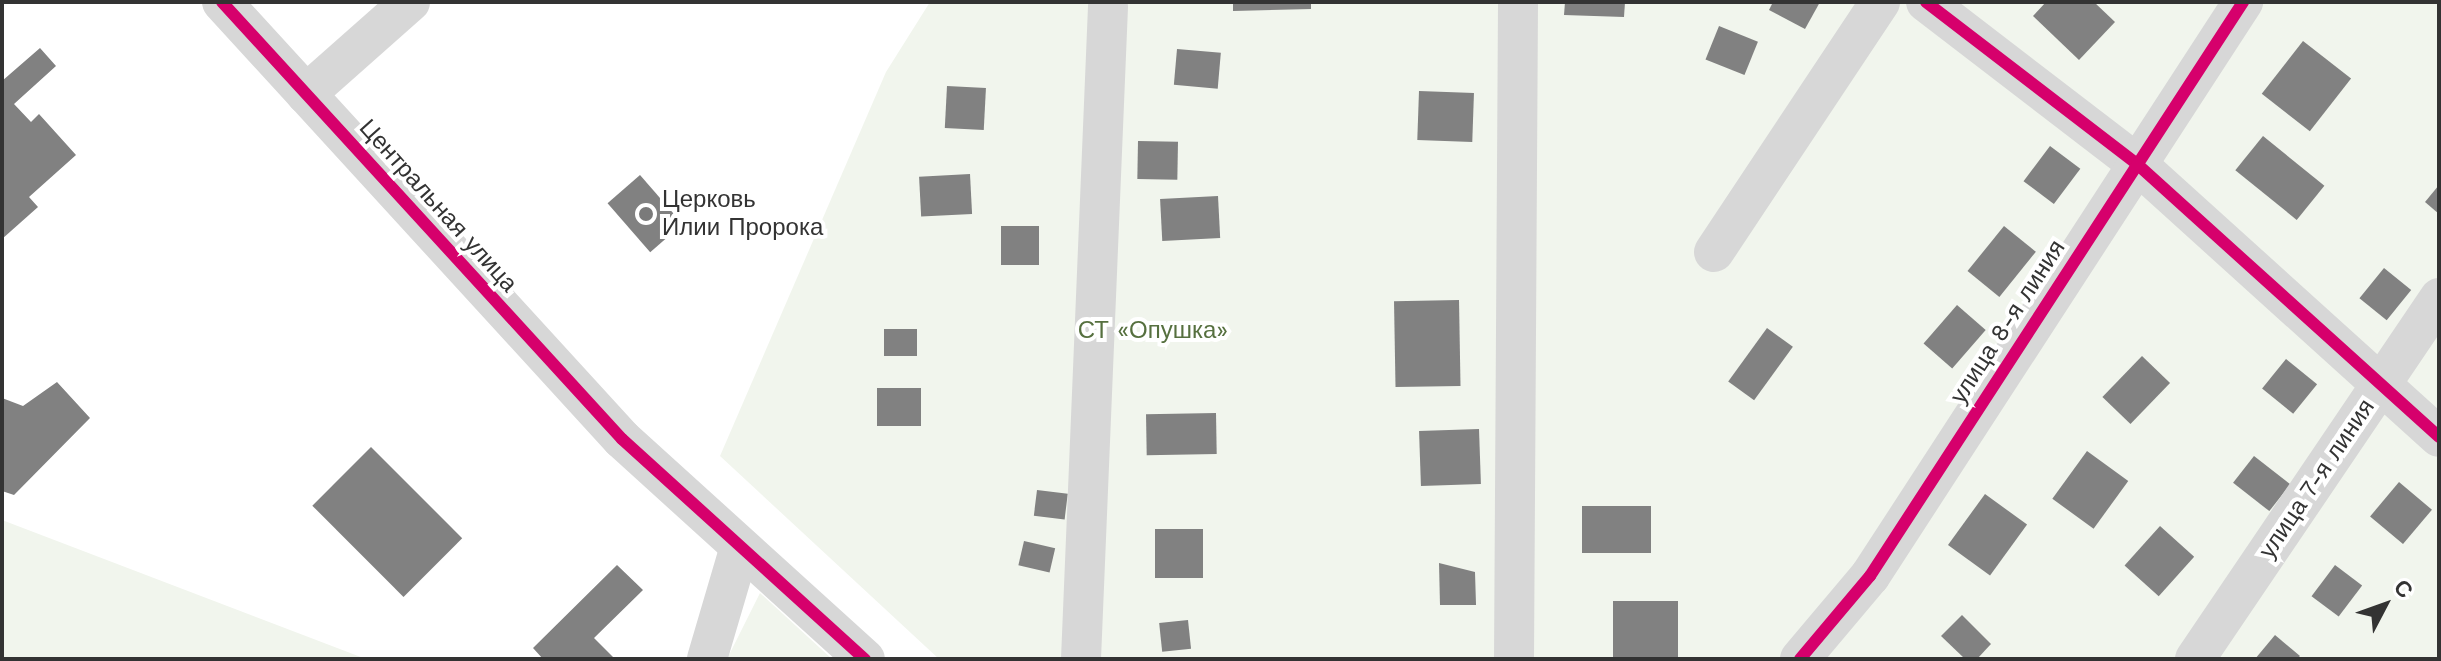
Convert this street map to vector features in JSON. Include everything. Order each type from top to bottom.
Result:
[{"type":"street","name":"Центральная улица","points":[[222,2],[622,439],[865,659]]},
{"type":"street","points":[[306,94],[410,2]]},
{"type":"street","points":[[1514,659],[1518,2]]},
{"type":"street","points":[[1714,252],[1880,2]]},
{"type":"street","points":[[1926,2],[2137,164],[2439,437]]},
{"type":"street","name":"улица 8-я линия","points":[[1800,659],[1870,576],[2243,2]]},
{"type":"street","points":[[1081,659],[1108,7]]},
{"type":"street","name":"улица 7-я линия","points":[[2195,659],[2439,298]]},
{"type":"street","points":[[707,659],[740,547]]},
{"type":"green space","name":"СТ «Опушка»","points":[[930,2],[2439,2],[2439,659],[939,659],[720,456],[886,72]]},
{"type":"green space","points":[[2,520],[366,659],[2,659]]},
{"type":"green space","points":[[760,593],[832,659],[727,659]]},
{"type":"building","points":[[1233,2],[1311,2],[1311,9],[1233,11]]},
{"type":"building","points":[[1565,2],[1625,2],[1624,17],[1564,15]]},
{"type":"building","points":[[1773,2],[1820,2],[1805,29],[1769,10]]},
{"type":"building","points":[[2046,2],[2094,2],[2115,22],[2079,60],[2033,16]]},
{"type":"building","points":[[1719,26],[1758,42],[1744,75],[1706,59]]},
{"type":"building","points":[[2303,41],[2351,79],[2310,131],[2262,94]]},
{"type":"building","points":[[40,48],[56,66],[14,104],[31,122],[39,114],[76,155],[29,197],[38,207],[2,239],[2,81]]},
{"type":"building","points":[[1177,49],[1221,53],[1218,89],[1174,85]]},
{"type":"building","points":[[947,86],[986,88],[984,130],[945,128]]},
{"type":"building","points":[[1419,91],[1474,93],[1472,142],[1417,140]]},
{"type":"building","points":[[2263,136],[2324,186],[2297,220],[2235,170]]},
{"type":"building","points":[[1138,141],[1178,142],[1177,180],[1137,179]]},
{"type":"building","points":[[2050,146],[2080,169],[2054,204],[2024,181]]},
{"type":"building","points":[[970,174],[972,214],[921,217],[919,177]]},
{"type":"building","name":"Церковь Илии Пророка","points":[[640,175],[683,224],[650,252],[608,203]]},
{"type":"building","points":[[2439,185],[2439,214],[2425,202]]},
{"type":"building","points":[[1218,196],[1220,238],[1162,241],[1160,199]]},
{"type":"building","points":[[1001,226],[1039,226],[1039,265],[1001,265]]},
{"type":"building","points":[[2004,226],[2036,252],[1999,297],[1967,271]]},
{"type":"building","points":[[2384,268],[2411,290],[2387,320],[2359,298]]},
{"type":"building","points":[[1459,300],[1461,386],[1396,387],[1394,301]]},
{"type":"building","points":[[1957,305],[1986,330],[1952,368],[1924,343]]},
{"type":"building","points":[[1767,328],[1793,347],[1754,400],[1728,381]]},
{"type":"building","points":[[884,329],[917,329],[917,356],[884,356]]},
{"type":"building","points":[[2142,356],[2170,383],[2130,424],[2102,397]]},
{"type":"building","points":[[2286,359],[2317,384],[2293,414],[2262,389]]},
{"type":"building","points":[[57,382],[90,418],[14,495],[2,491],[2,398],[23,406]]},
{"type":"building","points":[[877,388],[921,388],[921,426],[877,426]]},
{"type":"building","points":[[1216,413],[1217,454],[1147,455],[1146,414]]},
{"type":"building","points":[[1479,429],[1481,484],[1421,486],[1419,431]]},
{"type":"building","points":[[371,447],[462,538],[404,597],[312,506]]},
{"type":"building","points":[[2087,451],[2128,481],[2094,529],[2052,499]]},
{"type":"building","points":[[2254,456],[2290,484],[2269,511],[2233,483]]},
{"type":"building","points":[[2399,482],[2432,510],[2403,544],[2370,516]]},
{"type":"building","points":[[1037,490],[1068,494],[1065,520],[1034,516]]},
{"type":"building","points":[[1985,494],[2027,525],[1990,576],[1948,545]]},
{"type":"building","points":[[1582,506],[1651,506],[1651,553],[1582,553]]},
{"type":"building","points":[[2160,526],[2194,557],[2159,596],[2125,565]]},
{"type":"building","points":[[1155,529],[1203,529],[1203,578],[1155,578]]},
{"type":"building","points":[[1024,541],[1055,548],[1050,573],[1018,565]]},
{"type":"building","points":[[1439,563],[1475,572],[1476,605],[1440,605]]},
{"type":"building","points":[[617,565],[643,590],[594,638],[615,659],[543,659],[533,648]]},
{"type":"building","points":[[2335,565],[2362,585],[2339,617],[2312,596]]},
{"type":"building","points":[[1613,601],[1678,601],[1678,657],[1613,657]]},
{"type":"building","points":[[1962,615],[1991,644],[1977,659],[1965,659],[1941,636]]},
{"type":"building","points":[[1188,620],[1191,649],[1162,652],[1159,623]]},
{"type":"building","points":[[2275,635],[2300,656],[2297,659],[2255,659]]},
{"type":"cycle path","points":[[222,2],[622,439],[865,659]]},
{"type":"cycle path","points":[[1926,2],[2137,164],[2439,437]]},
{"type":"cycle path","points":[[1800,659],[1870,576],[2243,2]]},
{"type":"place","name":"Церковь Илии Пророка","points":[[646,214]]}]
